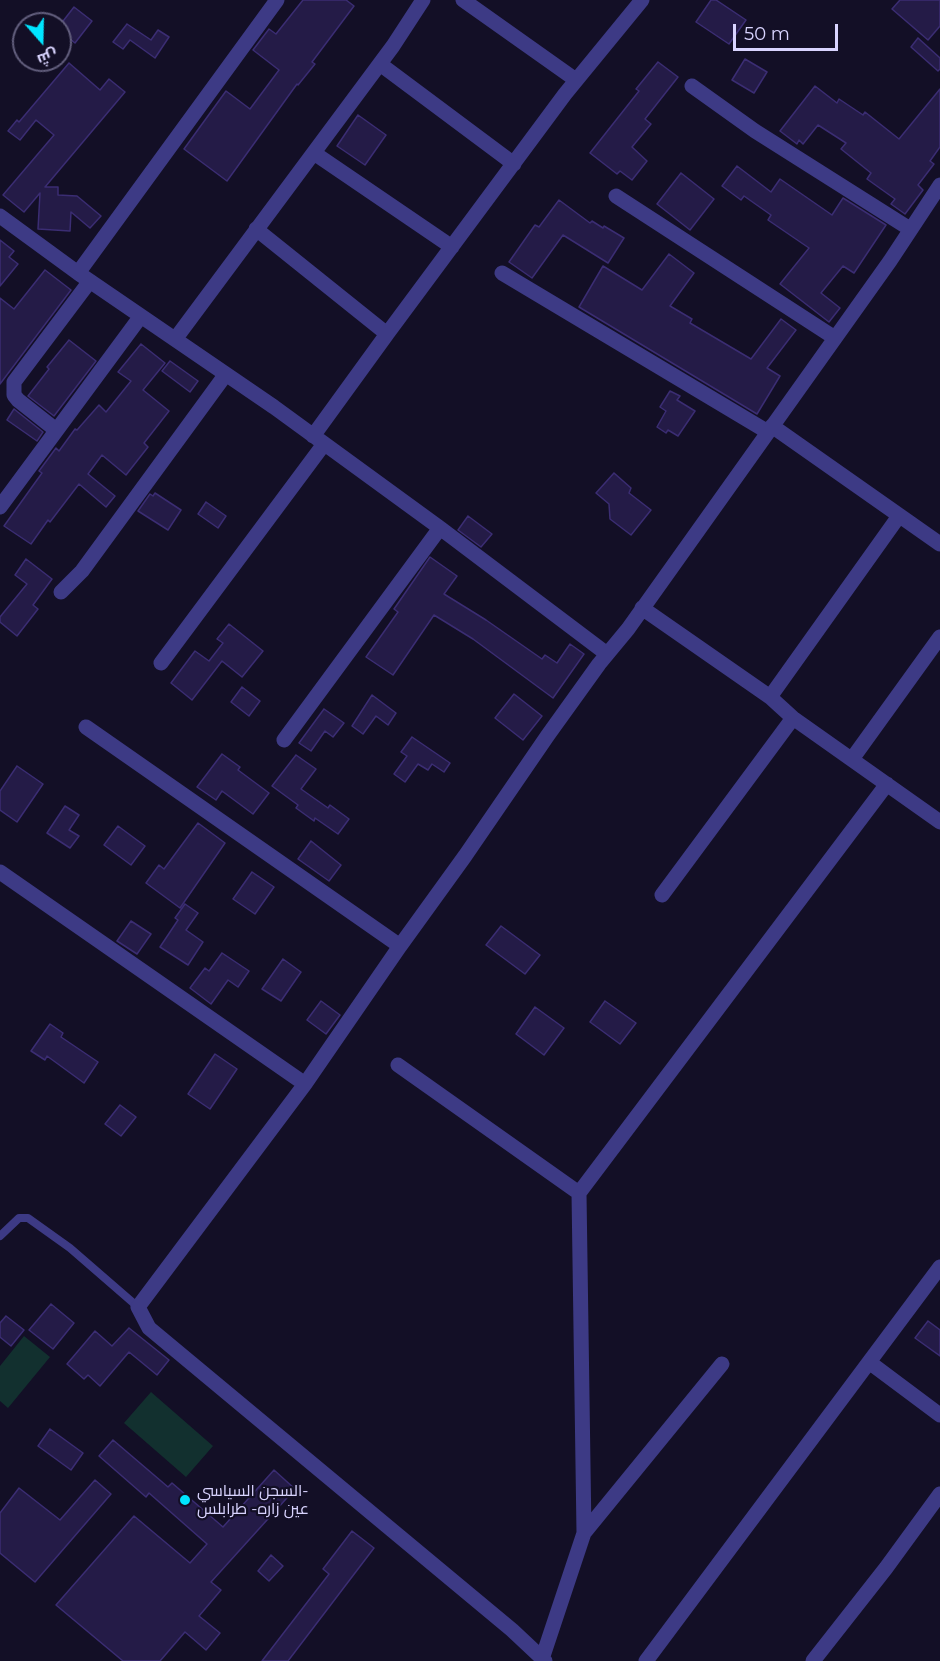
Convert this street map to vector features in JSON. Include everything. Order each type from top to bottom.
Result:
[{"type":"street","points":[[56,430],[18,400],[14,395],[14,382],[84,277],[277,0]]},
{"type":"street","points":[[176,338],[380,64],[423,0]]},
{"type":"street","points":[[463,0],[576,80]]},
{"type":"street","points":[[161,663],[318,440],[387,334],[576,80],[639,1]]},
{"type":"street","points":[[380,64],[514,164]]},
{"type":"street","points":[[692,86],[754,131],[910,229]]},
{"type":"street","points":[[314,153],[452,247]]},
{"type":"street","points":[[887,784],[579,1193],[584,1533],[544,1660],[477,1601],[149,1328],[138,1307],[305,1084],[607,654],[890,261],[940,185]]},
{"type":"street","points":[[616,196],[835,338]]},
{"type":"street","points":[[0,216],[84,277],[176,338],[440,528],[607,654]]},
{"type":"street","points":[[256,229],[387,334]]},
{"type":"street","points":[[502,273],[770,429],[940,544]]},
{"type":"street","points":[[0,507],[141,316]]},
{"type":"street","points":[[61,592],[82,572],[226,374]]},
{"type":"street","points":[[770,697],[899,516]]},
{"type":"street","points":[[284,740],[440,528]]},
{"type":"street","points":[[642,608],[770,697],[793,718],[940,822]]},
{"type":"street","points":[[852,759],[940,637]]},
{"type":"street","points":[[662,895],[793,718]]},
{"type":"street","points":[[86,727],[400,946]]},
{"type":"street","points":[[0,872],[305,1084]]},
{"type":"street","points":[[398,1065],[579,1193]]},
{"type":"street","points":[[645,1661],[940,1267]]},
{"type":"street","points":[[869,1362],[940,1415]]},
{"type":"street","points":[[584,1533],[722,1364]]},
{"type":"street","points":[[813,1661],[886,1568],[940,1494]]},
{"type":"lane","points":[[0,1236],[19,1218],[28,1218],[70,1248],[138,1307]]},
{"type":"green space","points":[[24,1336],[50,1357],[8,1408],[0,1401],[0,1366]]},
{"type":"green space","points":[[151,1392],[213,1446],[186,1477],[124,1423]]},
{"type":"building","points":[[303,0],[346,0],[354,6],[312,62],[315,64],[297,84],[227,181],[184,149],[226,91],[250,109],[279,70],[253,50],[269,29],[276,34]]},
{"type":"building","points":[[711,0],[716,0],[746,20],[729,44],[696,22]]},
{"type":"building","points":[[900,0],[940,0],[940,26],[928,40],[892,9]]},
{"type":"building","points":[[74,7],[92,21],[75,43],[72,41],[72,12],[70,12]]},
{"type":"building","points":[[127,24],[151,40],[158,30],[169,37],[155,58],[130,40],[123,49],[113,42]]},
{"type":"building","points":[[918,38],[940,58],[938,71],[911,47]]},
{"type":"building","points":[[745,59],[767,72],[754,93],[732,80]]},
{"type":"building","points":[[658,62],[678,77],[645,119],[651,124],[632,147],[647,161],[632,180],[620,171],[617,174],[590,153],[639,91],[636,89]]},
{"type":"building","points":[[72,66],[100,90],[109,79],[125,92],[45,187],[58,187],[58,195],[77,196],[101,216],[90,228],[71,212],[70,231],[38,229],[40,193],[24,212],[3,195],[54,135],[36,120],[20,140],[8,131],[17,120],[19,122],[61,72],[72,72]]},
{"type":"building","points":[[815,86],[837,103],[839,99],[863,115],[865,112],[899,139],[940,89],[940,147],[930,161],[934,164],[918,185],[923,190],[905,214],[891,204],[895,199],[867,179],[871,173],[841,149],[846,143],[818,125],[803,144],[799,140],[797,144],[780,131]]},
{"type":"building","points":[[358,115],[386,135],[365,165],[337,146]]},
{"type":"building","points":[[737,166],[771,192],[780,179],[832,215],[843,198],[886,225],[854,273],[843,266],[821,293],[840,308],[829,322],[780,284],[809,248],[768,220],[771,215],[744,196],[741,200],[722,186]]},
{"type":"building","points":[[681,173],[714,199],[690,230],[657,204]]},
{"type":"building","points":[[559,200],[590,223],[592,221],[603,228],[604,226],[624,238],[608,263],[563,235],[532,278],[509,262],[535,225],[539,227]]},
{"type":"building","points":[[0,240],[14,251],[9,257],[18,264],[0,286]]},
{"type":"building","points":[[669,254],[694,273],[670,306],[692,319],[690,323],[751,359],[781,319],[796,330],[767,368],[780,376],[757,414],[579,307],[603,266],[642,290]]},
{"type":"building","points":[[45,270],[71,290],[0,384],[0,298],[14,309]]},
{"type":"building","points":[[69,340],[96,361],[54,416],[28,396],[49,369],[47,367]]},
{"type":"building","points":[[141,344],[165,363],[143,390],[169,411],[144,443],[148,447],[126,475],[102,455],[88,474],[115,496],[106,507],[79,484],[31,544],[4,526],[42,473],[39,471],[56,448],[59,451],[75,429],[77,430],[99,405],[106,412],[131,381],[118,372]]},
{"type":"building","points":[[170,361],[198,381],[190,392],[162,371]]},
{"type":"building","points":[[670,391],[680,396],[677,400],[695,411],[678,436],[668,430],[666,433],[657,427],[666,411],[660,407]]},
{"type":"building","points":[[14,409],[43,432],[37,441],[7,420]]},
{"type":"building","points":[[614,473],[631,488],[629,493],[651,510],[631,535],[610,519],[609,504],[596,493]]},
{"type":"building","points":[[155,493],[181,510],[168,530],[138,511],[150,494],[153,496]]},
{"type":"building","points":[[206,502],[226,516],[218,528],[198,514]]},
{"type":"building","points":[[468,516],[492,534],[481,547],[458,530]]},
{"type":"building","points":[[430,557],[457,576],[444,594],[542,659],[545,655],[557,663],[570,644],[584,654],[553,698],[473,639],[434,615],[393,675],[366,657],[398,612],[394,609]]},
{"type":"building","points":[[26,559],[52,579],[33,605],[38,609],[17,636],[0,622],[0,617],[27,584],[15,575]]},
{"type":"building","points":[[229,624],[263,651],[242,677],[222,661],[192,700],[171,683],[195,651],[209,661],[223,643],[217,639]]},
{"type":"building","points":[[242,687],[260,701],[249,716],[231,702]]},
{"type":"building","points":[[514,694],[542,716],[523,740],[495,718]]},
{"type":"building","points":[[372,695],[396,713],[388,725],[376,716],[363,734],[352,726]]},
{"type":"building","points":[[324,709],[344,723],[333,737],[325,731],[311,751],[299,743]]},
{"type":"building","points":[[412,737],[450,763],[444,772],[432,764],[428,770],[418,764],[405,782],[394,774],[407,756],[401,752]]},
{"type":"building","points":[[222,754],[240,767],[238,770],[269,793],[253,814],[222,791],[216,800],[197,787]]},
{"type":"building","points":[[296,755],[316,769],[301,789],[328,808],[330,805],[349,819],[338,834],[296,808],[298,805],[272,786]]},
{"type":"building","points":[[17,766],[43,784],[17,822],[0,810],[0,791]]},
{"type":"building","points":[[65,806],[79,815],[69,830],[79,836],[70,848],[47,833]]},
{"type":"building","points":[[198,823],[225,843],[180,908],[146,883],[159,865],[164,869]]},
{"type":"building","points":[[118,826],[145,846],[131,865],[104,845]]},
{"type":"building","points":[[311,841],[341,865],[329,881],[298,859]]},
{"type":"building","points":[[252,872],[274,887],[255,914],[233,899]]},
{"type":"building","points":[[185,904],[198,913],[186,930],[203,942],[188,965],[160,947],[178,920],[175,918]]},
{"type":"building","points":[[131,921],[151,934],[137,954],[117,941]]},
{"type":"building","points":[[501,926],[540,955],[525,974],[486,945]]},
{"type":"building","points":[[222,953],[249,971],[238,987],[228,980],[211,1004],[190,988],[205,968],[209,971]]},
{"type":"building","points":[[283,959],[301,972],[281,1001],[262,989]]},
{"type":"building","points":[[321,1001],[340,1015],[326,1034],[307,1020]]},
{"type":"building","points":[[605,1001],[636,1023],[620,1044],[590,1022]]},
{"type":"building","points":[[535,1007],[564,1028],[544,1055],[516,1034]]},
{"type":"building","points":[[50,1024],[63,1033],[61,1037],[98,1062],[84,1083],[47,1056],[45,1060],[31,1051]]},
{"type":"building","points":[[215,1054],[237,1069],[210,1109],[188,1094]]},
{"type":"building","points":[[120,1105],[136,1117],[121,1136],[105,1124]]},
{"type":"building","points":[[51,1304],[74,1323],[53,1349],[29,1330]]},
{"type":"building","points":[[6,1316],[24,1330],[11,1346],[0,1337],[0,1323]]},
{"type":"building","points":[[928,1321],[940,1330],[940,1356],[915,1338]]},
{"type":"building","points":[[129,1328],[169,1360],[157,1375],[129,1352],[100,1386],[88,1375],[84,1379],[67,1364],[95,1331],[112,1346]]},
{"type":"building","points":[[50,1429],[83,1453],[71,1470],[38,1446]]},
{"type":"building","points":[[113,1440],[168,1487],[172,1483],[223,1527],[274,1470],[295,1489],[211,1582],[221,1590],[199,1616],[220,1633],[206,1650],[185,1632],[160,1661],[123,1661],[56,1605],[134,1516],[190,1563],[207,1544],[149,1493],[146,1497],[99,1456]]},
{"type":"building","points":[[95,1480],[111,1494],[35,1582],[0,1553],[0,1513],[19,1488],[60,1520]]},
{"type":"building","points":[[352,1531],[374,1548],[288,1661],[262,1661],[329,1574],[323,1569]]},
{"type":"building","points":[[271,1555],[283,1566],[269,1581],[258,1571]]},
{"type":"place","name":"السجن السياسي- عين زاره- طرابلس","points":[[185,1500]]}]
